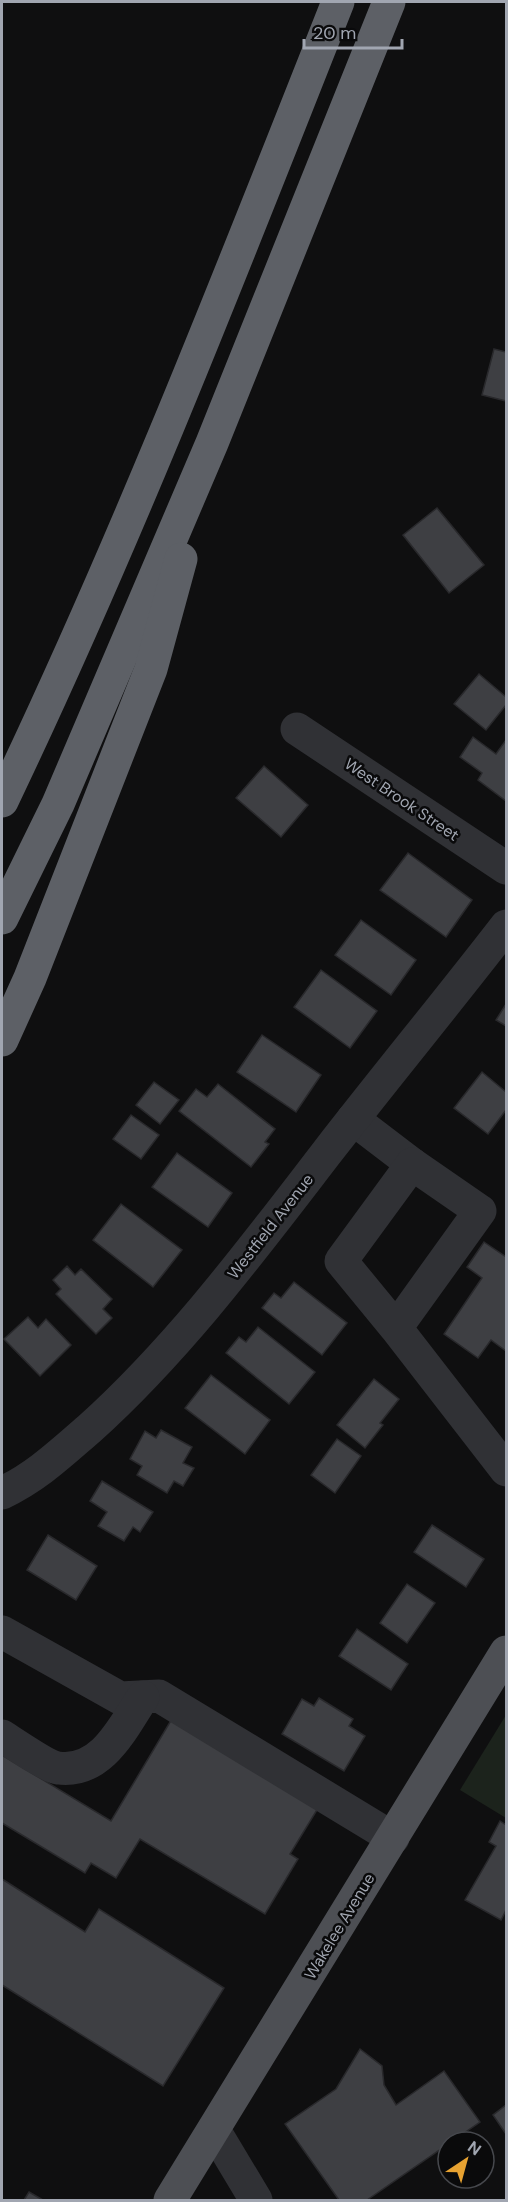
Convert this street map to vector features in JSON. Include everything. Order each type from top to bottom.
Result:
[{"type":"highway","points":[[2,801],[50,699],[153,462],[338,2]]},
{"type":"highway","points":[[2,918],[58,804],[212,443],[388,2]]},
{"type":"highway","points":[[2,1040],[30,978],[152,669],[212,443]]},
{"type":"main road","name":"Wakelee Avenue","points":[[170,2200],[507,1652]]},
{"type":"street","name":"West Brook Street","points":[[297,729],[507,868]]},
{"type":"street","name":"Westfield Avenue","points":[[2,1493],[25,1482],[47,1466],[116,1404],[175,1342],[250,1251],[507,926]]},
{"type":"street","points":[[353,1119],[412,1164],[480,1211],[396,1328]]},
{"type":"street","points":[[412,1164],[341,1261],[507,1470]]},
{"type":"street","points":[[2,1632],[120,1698],[159,1696],[393,1838]]},
{"type":"street","points":[[2,1736],[57,1769],[86,1764],[104,1754],[143,1697]]},
{"type":"street","points":[[214,2130],[256,2200]]},
{"type":"shaded area","points":[[506,1715],[506,1818],[460,1790]]},
{"type":"building","points":[[494,349],[506,352],[506,401],[482,395]]},
{"type":"building","points":[[437,508],[484,565],[449,593],[403,535]]},
{"type":"building","points":[[479,674],[506,697],[506,705],[486,730],[454,704]]},
{"type":"building","points":[[473,737],[496,754],[506,740],[506,801],[478,780],[482,773],[460,757]]},
{"type":"building","points":[[264,766],[308,805],[281,837],[236,798]]},
{"type":"building","points":[[408,853],[472,900],[446,937],[380,890]]},
{"type":"building","points":[[361,920],[416,960],[391,995],[335,955]]},
{"type":"building","points":[[321,970],[377,1011],[350,1048],[294,1007]]},
{"type":"building","points":[[506,1004],[506,1026],[496,1020]]},
{"type":"building","points":[[262,1035],[321,1075],[296,1112],[237,1072]]},
{"type":"building","points":[[482,1072],[506,1092],[506,1110],[488,1134],[454,1108]]},
{"type":"building","points":[[154,1082],[179,1100],[160,1124],[136,1105]]},
{"type":"building","points":[[218,1084],[275,1129],[265,1142],[269,1144],[251,1167],[179,1111],[196,1089],[207,1097]]},
{"type":"building","points":[[131,1115],[159,1135],[141,1159],[113,1139]]},
{"type":"building","points":[[177,1153],[232,1193],[208,1227],[152,1187]]},
{"type":"building","points":[[121,1204],[182,1250],[153,1287],[93,1240]]},
{"type":"building","points":[[484,1242],[506,1257],[506,1351],[491,1340],[478,1358],[444,1334],[482,1278],[467,1267]]},
{"type":"building","points":[[67,1266],[75,1275],[81,1269],[112,1299],[103,1309],[112,1318],[96,1334],[56,1294],[61,1289],[53,1280]]},
{"type":"building","points":[[294,1282],[347,1323],[322,1355],[262,1308],[274,1293],[281,1298]]},
{"type":"building","points":[[28,1317],[38,1328],[46,1319],[71,1345],[40,1376],[4,1339]]},
{"type":"building","points":[[258,1327],[315,1372],[289,1404],[226,1353],[239,1337],[246,1342]]},
{"type":"building","points":[[211,1375],[270,1420],[245,1454],[185,1408]]},
{"type":"building","points":[[374,1379],[399,1399],[380,1423],[383,1425],[365,1448],[337,1425]]},
{"type":"building","points":[[161,1430],[192,1447],[183,1463],[194,1468],[183,1486],[174,1481],[167,1493],[137,1475],[142,1466],[130,1459],[145,1431],[156,1438]]},
{"type":"building","points":[[337,1439],[361,1456],[335,1493],[311,1475]]},
{"type":"building","points":[[102,1481],[153,1512],[140,1532],[133,1527],[124,1541],[98,1526],[107,1512],[90,1501]]},
{"type":"building","points":[[432,1525],[484,1559],[466,1587],[414,1552]]},
{"type":"building","points":[[48,1535],[97,1566],[76,1600],[27,1570]]},
{"type":"building","points":[[407,1584],[435,1603],[407,1643],[380,1623]]},
{"type":"building","points":[[357,1629],[408,1664],[391,1690],[339,1656]]},
{"type":"building","points":[[319,1698],[353,1719],[349,1726],[365,1736],[344,1771],[282,1734],[302,1699],[314,1706]]},
{"type":"building","points":[[173,1717],[320,1805],[290,1854],[298,1859],[265,1914],[140,1839],[116,1878],[91,1863],[85,1873],[2,1823],[2,1755],[111,1821]]},
{"type":"building","points":[[500,1821],[506,1825],[506,1910],[501,1920],[465,1900],[496,1846],[489,1842]]},
{"type":"building","points":[[2,1879],[85,1932],[99,1909],[224,1988],[163,2086],[2,1985]]},
{"type":"building","points":[[360,2049],[382,2066],[384,2085],[396,2105],[444,2071],[480,2122],[468,2130],[436,2130],[436,2152],[367,2200],[339,2200],[285,2124],[336,2089]]},
{"type":"building","points":[[506,2105],[506,2134],[493,2115]]},
{"type":"building","points":[[29,2192],[43,2200],[24,2200]]}]
